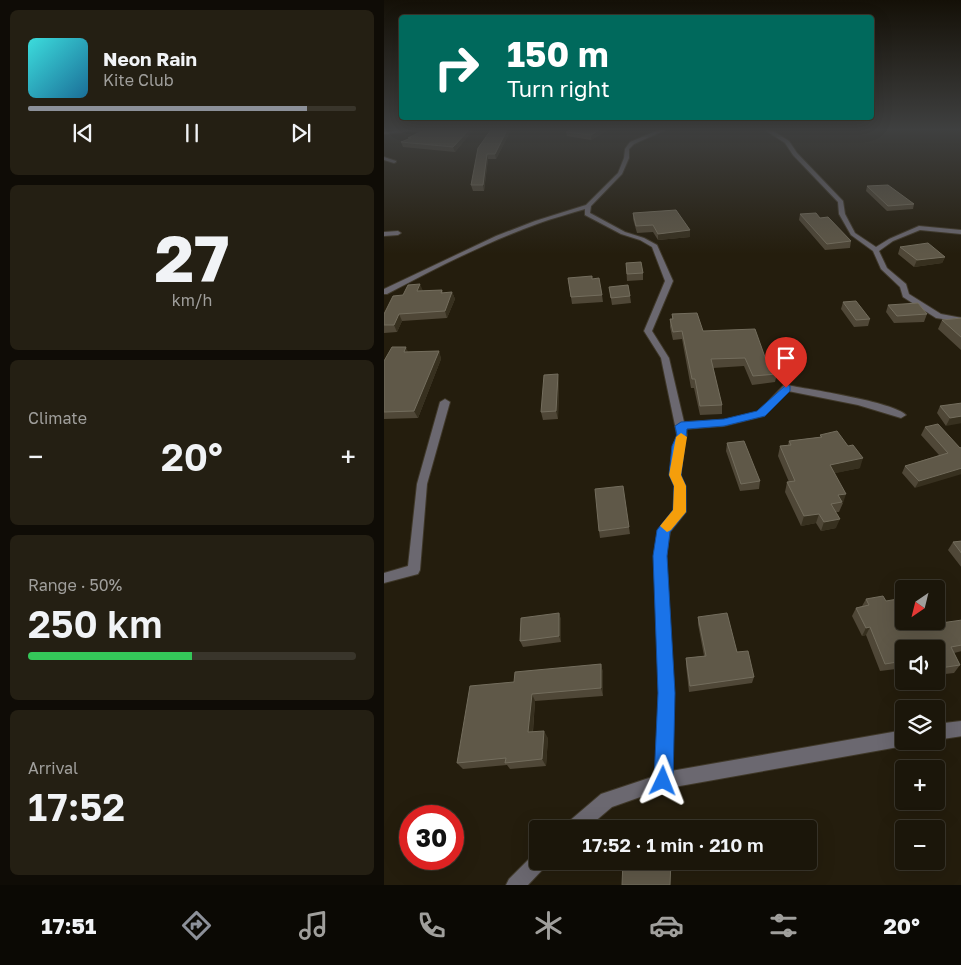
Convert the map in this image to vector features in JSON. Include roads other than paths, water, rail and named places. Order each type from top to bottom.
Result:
[{"type":"street","points":[[384,292],[539,221],[588,206],[623,171]]},
{"type":"street","points":[[812,171],[841,202],[842,214],[853,234],[876,250],[884,268],[903,286],[906,295],[939,316],[961,320]]},
{"type":"street","points":[[588,206],[587,214],[603,224],[655,246],[669,281],[648,331],[665,358],[682,435],[678,446],[675,475],[680,486],[680,512],[664,530],[660,556],[666,693],[663,781]]},
{"type":"street","points":[[876,250],[891,240],[919,228],[961,232]]},
{"type":"street","points":[[384,234],[398,233]]},
{"type":"street","points":[[681,426],[724,423],[761,414],[786,388],[874,405],[901,415]]},
{"type":"street","points":[[384,578],[414,570],[422,484],[445,402]]},
{"type":"street","points":[[945,731],[961,728]]},
{"type":"street","points":[[584,820],[608,800],[663,781],[895,740]]},
{"type":"street","points":[[515,885],[530,870]]}]
